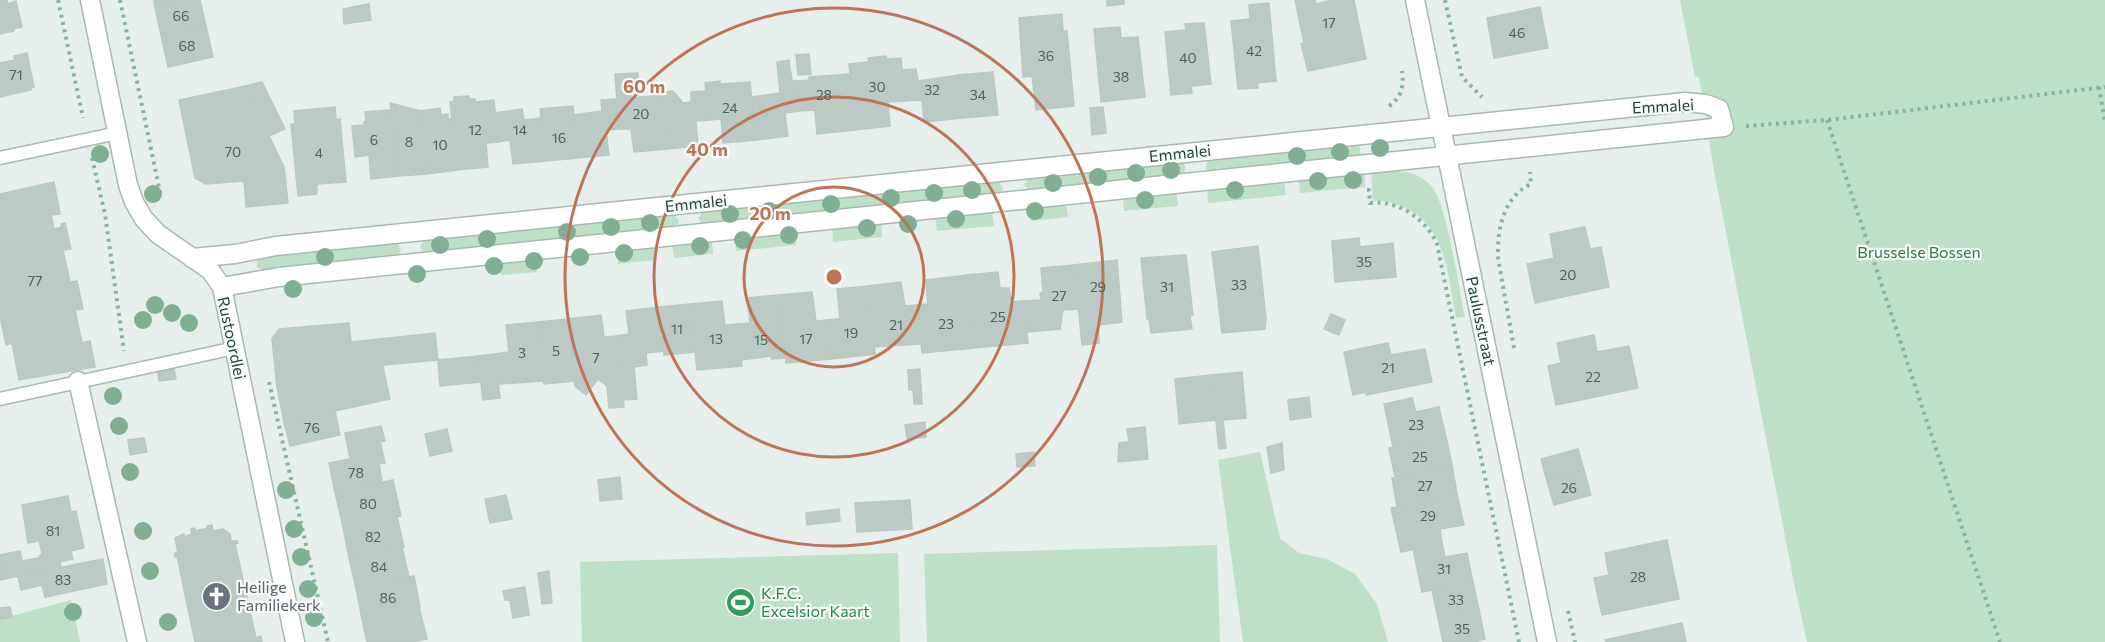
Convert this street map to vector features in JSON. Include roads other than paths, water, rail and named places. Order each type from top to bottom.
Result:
[{"type":"street","name":"Rustoordlei","points":[[90,0],[128,185],[134,202],[144,219],[158,234],[210,270],[222,287],[295,642]]},
{"type":"street","name":"Paulusstraat","points":[[1415,0],[1547,642]]},
{"type":"street","name":"Emmalei","points":[[192,258],[235,254],[276,246],[1685,102],[1706,104],[1719,109],[1724,127],[279,277],[222,287]]},
{"type":"street","points":[[78,381],[137,642]]},
{"type":"lane","points":[[0,158],[118,134]]},
{"type":"lane","points":[[0,399],[235,348]]},
{"type":"place","name":"Heilige Familiekerk","points":[[216,596]]},
{"type":"place","name":"K.F.C. Excelsior Kaart","points":[[740,602]]},
{"type":"park label","name":"Brusselse Bossen","points":[[1919,252]]}]
